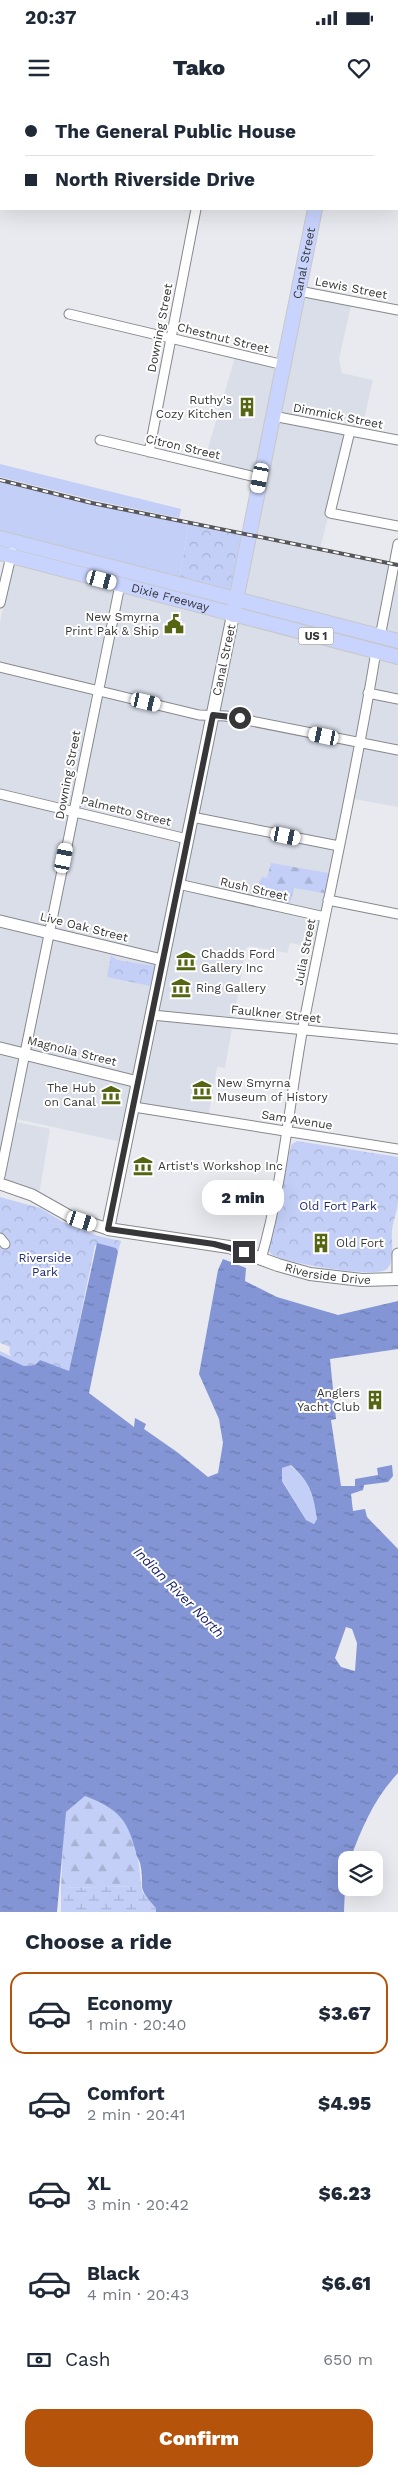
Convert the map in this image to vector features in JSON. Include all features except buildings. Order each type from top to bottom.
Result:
[{"type":"main road","name":"Canal Street","points":[[108,1229],[315,210]]},
{"type":"main road","name":"Dixie Freeway","points":[[0,538],[398,641]]},
{"type":"main road","name":"Dixie Freeway","points":[[5,554],[398,657]]},
{"type":"main road","points":[[344,643],[370,641],[380,637]]},
{"type":"main road","points":[[376,651],[387,646],[398,647]]},
{"type":"main road","name":"Riverside Drive","points":[[108,1229],[229,1247],[310,1274],[362,1280],[398,1279]]},
{"type":"street","name":"Downing Street","points":[[149,452],[196,210]]},
{"type":"street","name":"Lewis Street","points":[[299,291],[398,310]]},
{"type":"street","name":"Chestnut Street","points":[[69,314],[284,366]]},
{"type":"street","name":"Dimmick Street","points":[[273,416],[398,440]]},
{"type":"street","points":[[350,431],[330,513],[398,526]]},
{"type":"street","name":"Citron Street","points":[[100,440],[260,478]]},
{"type":"street","points":[[0,603],[5,554],[14,542]]},
{"type":"street","points":[[380,637],[398,544]]},
{"type":"street","name":"Downing Street","points":[[0,1176],[120,585]]},
{"type":"street","name":"Julia Street","points":[[261,1258],[269,1230],[288,1131],[303,1029],[376,651]]},
{"type":"street","points":[[0,667],[199,715],[226,716],[398,750]]},
{"type":"street","points":[[368,693],[398,700]]},
{"type":"street","name":"Palmetto Street","points":[[0,794],[187,839]]},
{"type":"street","points":[[192,817],[339,846]]},
{"type":"street","name":"Rush Street","points":[[178,884],[325,917]]},
{"type":"street","points":[[328,900],[398,914]]},
{"type":"street","name":"Live Oak Street","points":[[0,921],[162,960]]},
{"type":"street","name":"Faulkner Street","points":[[152,1015],[398,1039]]},
{"type":"street","name":"Magnolia Street","points":[[0,1048],[138,1082]]},
{"type":"street","name":"Sam Avenue","points":[[134,1107],[398,1149]]},
{"type":"street","points":[[0,1184],[32,1195],[71,1217],[108,1229]]},
{"type":"street","points":[[398,1254],[398,1279]]},
{"type":"shaded area","points":[[299,291],[352,301],[339,359],[342,373],[373,380],[361,433],[350,431],[320,549],[398,565],[398,807],[349,798],[319,949],[290,943],[287,953],[250,946],[246,948],[225,1068],[217,1067],[208,1118],[134,1107],[126,1143],[12,1118],[120,585],[233,614],[260,478],[203,465],[236,354],[284,365]]},
{"type":"shaded area","points":[[14,560],[115,587],[93,686],[0,663],[0,622]]},
{"type":"shaded area","points":[[0,671],[92,693],[70,807],[0,790]]},
{"type":"shaded area","points":[[0,798],[68,814],[45,928],[0,917]]},
{"type":"shaded area","points":[[0,925],[44,935],[22,1049],[0,1044]]},
{"type":"shaded area","points":[[0,1051],[21,1056],[0,1156]]},
{"type":"shaded area","points":[[16,1122],[50,1129],[39,1195],[3,1181]]},
{"type":"green space","points":[[0,464],[181,509],[179,518],[93,500],[0,477]]},
{"type":"green space","points":[[0,480],[92,503],[189,523],[178,585],[0,538]]},
{"type":"green space","points":[[189,523],[249,535],[236,600],[178,585]]},
{"type":"green space","points":[[271,863],[334,874],[330,894],[294,888],[291,900],[285,908],[260,903],[263,888],[257,886],[262,877],[267,878]]},
{"type":"green space","points":[[111,955],[117,960],[155,966],[157,971],[155,987],[107,977]]},
{"type":"green space","name":"Old Fort Park","points":[[297,1141],[398,1157],[398,1203],[392,1230],[391,1259],[388,1268],[381,1271],[368,1272],[332,1269],[281,1258],[272,1255],[268,1250],[274,1232],[290,1150],[292,1144]]},
{"type":"green space","name":"Riverside Park","points":[[0,1197],[40,1208],[63,1222],[98,1236],[121,1241],[118,1252],[116,1248],[95,1245],[69,1372],[40,1360],[35,1365],[24,1366],[0,1355],[0,1351],[11,1356],[9,1352],[10,1347],[0,1343]]},
{"type":"green space","points":[[290,1465],[302,1477],[310,1489],[317,1519],[314,1524],[306,1520],[282,1480],[282,1468]]},
{"type":"green space","points":[[85,1796],[110,1807],[126,1823],[131,1832],[137,1853],[141,1886],[61,1888],[64,1819],[66,1812]]},
{"type":"green space","points":[[141,1886],[143,1893],[156,1908],[156,1912],[61,1912],[61,1888]]},
{"type":"water","name":"Indian River North","points":[[97,1243],[116,1248],[118,1252],[89,1393],[134,1427],[135,1418],[146,1424],[144,1429],[208,1477],[218,1473],[223,1443],[219,1419],[199,1374],[218,1270],[223,1259],[246,1268],[245,1281],[277,1297],[338,1315],[398,1301],[398,1349],[330,1359],[336,1419],[331,1420],[341,1486],[355,1486],[355,1479],[378,1475],[377,1468],[392,1465],[393,1476],[388,1482],[364,1485],[363,1490],[351,1494],[353,1511],[365,1509],[367,1517],[398,1549],[398,1773],[375,1803],[354,1851],[338,1851],[338,1896],[345,1896],[344,1912],[156,1912],[156,1908],[143,1890],[140,1863],[133,1840],[125,1823],[120,1816],[106,1805],[85,1796],[66,1812],[57,1912],[0,1912],[0,1355],[24,1366],[35,1365],[40,1360],[69,1371]],"holes":[[[291,1465],[303,1477],[310,1489],[314,1502],[317,1519],[314,1524],[306,1520],[282,1481],[282,1468]],[[346,1627],[352,1629],[357,1643],[355,1671],[341,1667],[335,1658]]]},
{"type":"railway","points":[[0,480],[92,503],[398,565]]},
{"type":"place","name":"Ruthy's Cozy Kitchen","points":[[247,407]]},
{"type":"place","name":"New Smyrna Print Pak & Ship","points":[[174,624]]},
{"type":"place","name":"Chadds Ford Gallery Inc","points":[[186,961]]},
{"type":"place","name":"Ring Gallery","points":[[181,988]]},
{"type":"place","name":"New Smyrna Museum of History","points":[[202,1090]]},
{"type":"place","name":"The Hub on Canal","points":[[111,1095]]},
{"type":"place","name":"Artist's Workshop Inc","points":[[143,1166]]},
{"type":"place","name":"Old Fort","points":[[321,1243]]},
{"type":"place","name":"Anglers Yacht Club","points":[[375,1400]]},
{"type":"route","points":[[240,718],[213,715],[108,1229],[214,1244],[244,1252]]}]
